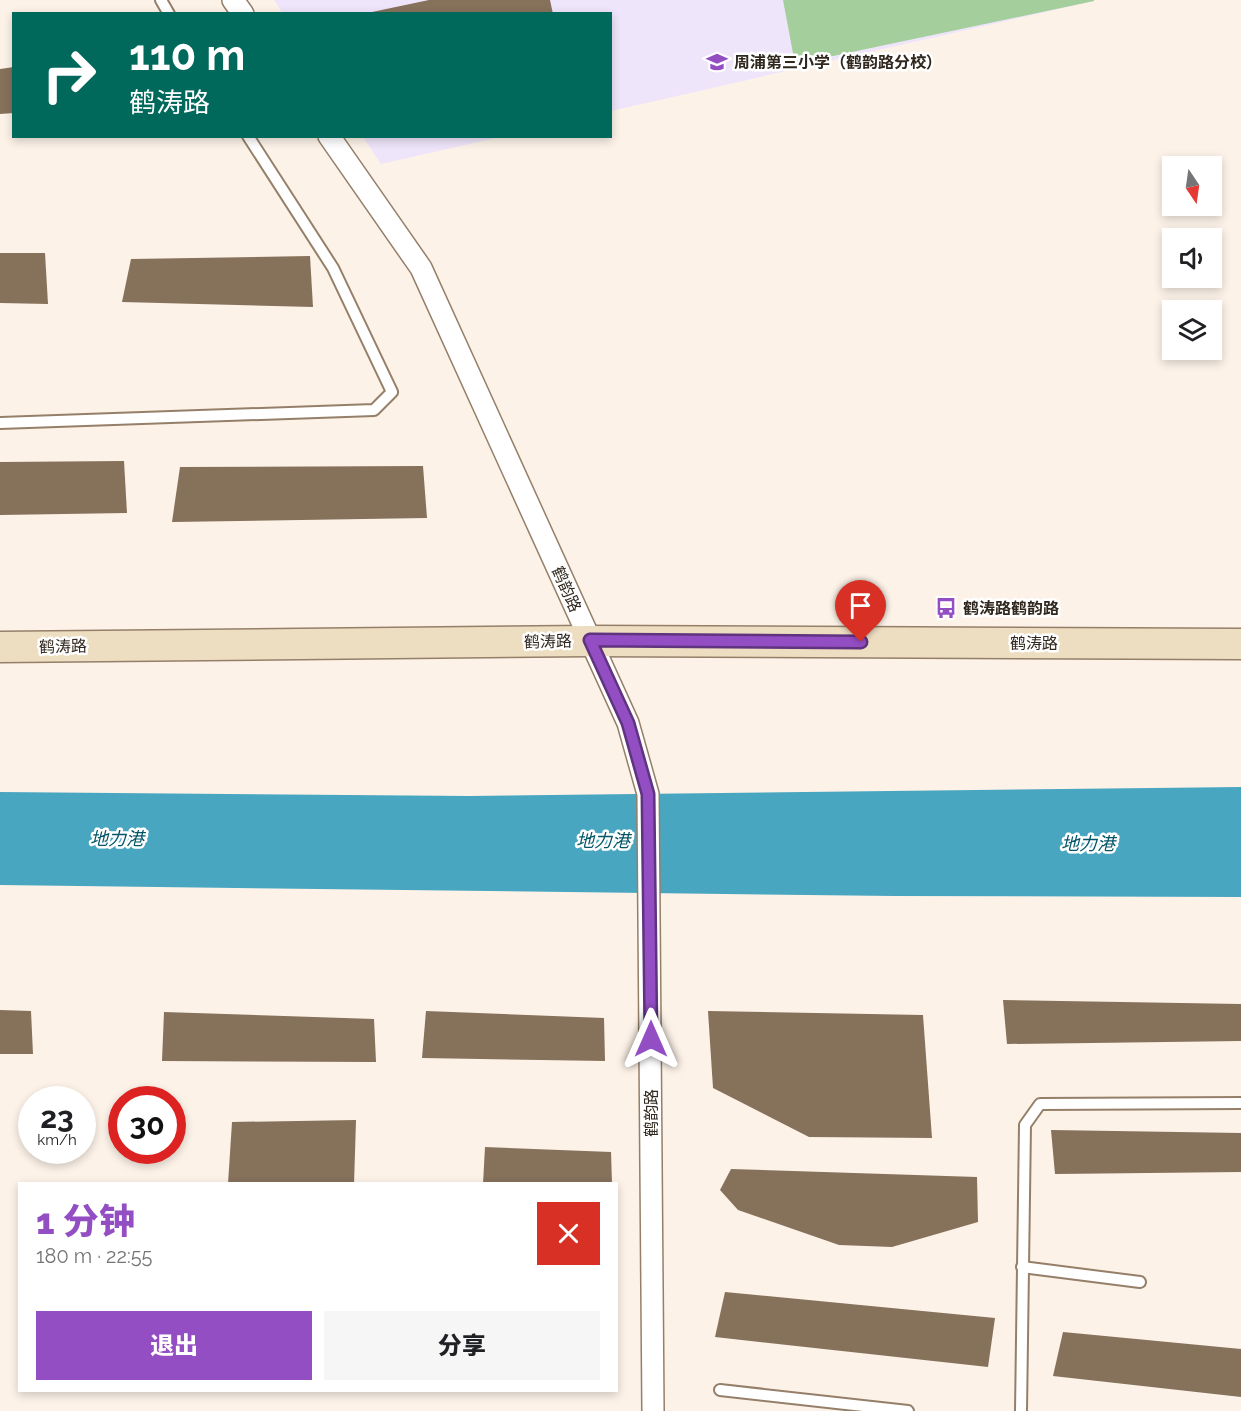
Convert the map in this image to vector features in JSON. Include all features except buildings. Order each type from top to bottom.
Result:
[{"type":"street","name":"鹤韵路","points":[[330,138],[421,268],[628,723],[648,794],[653,1411]]},
{"type":"street","name":"鹤涛路","points":[[0,647],[590,640],[1241,644]]},
{"type":"lane","points":[[0,423],[374,410],[392,392],[333,268],[249,138]]},
{"type":"lane","points":[[1021,1411],[1025,1125],[1040,1104],[1241,1103]]},
{"type":"lane","points":[[1022,1267],[1140,1282]]},
{"type":"lane","points":[[720,1390],[908,1411]]},
{"type":"shaded area","name":"周浦第三小学（鹤韵路分校）","points":[[274,0],[1094,0],[612,111],[612,12],[282,12]]},
{"type":"shaded area","points":[[364,138],[496,138],[381,164]]},
{"type":"green space","points":[[783,0],[1094,0],[1094,1],[795,64]]},
{"type":"water","name":"地力港","points":[[1241,787],[1241,897],[894,896],[0,885],[0,792],[469,796]]},
{"type":"place","name":"周浦第三小学（鹤韵路分校）","points":[[717,62]]},
{"type":"place","name":"鹤涛路鹤韵路","points":[[946,608]]},
{"type":"route","points":[[651,1039],[648,794],[628,723],[590,640],[861,642]]}]
